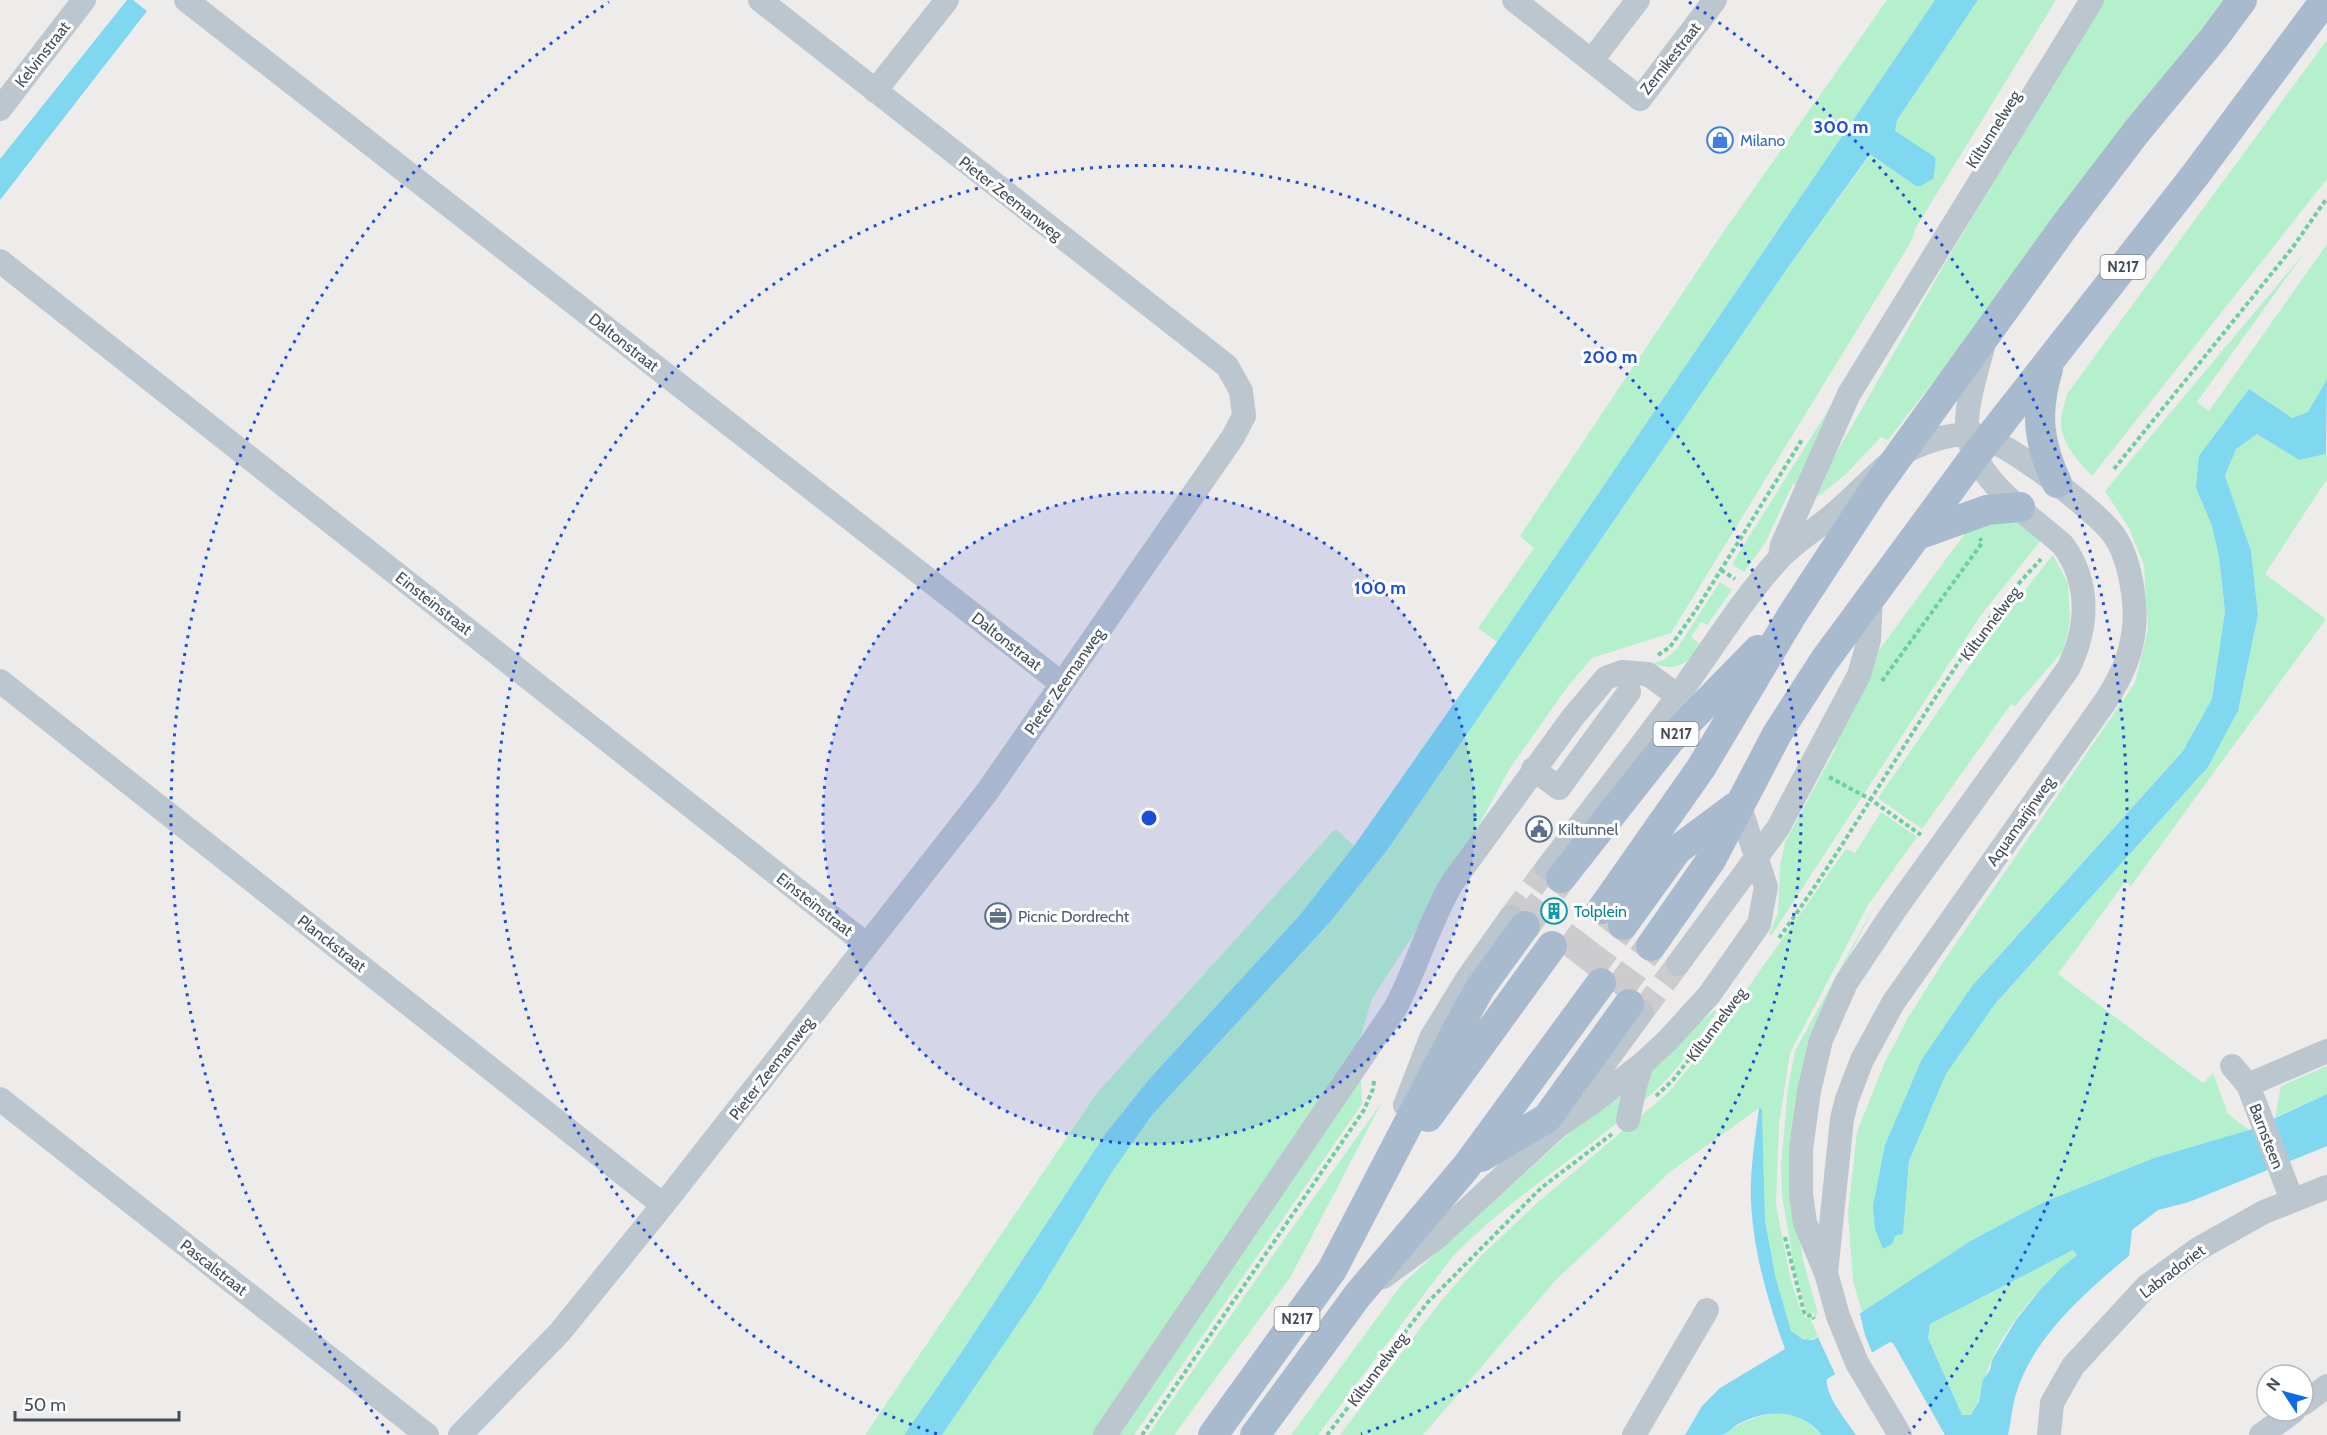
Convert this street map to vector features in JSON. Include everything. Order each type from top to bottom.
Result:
[{"type":"main road","name":"Kiltunnelweg","points":[[1612,917],[1792,615],[1872,493],[2137,131],[2242,0]]},
{"type":"main road","name":"Kiltunnelweg","points":[[1612,917],[1711,860],[1795,703],[1917,535],[1977,443],[2050,360],[2202,166],[2325,0]]},
{"type":"main road","points":[[2050,360],[2042,391],[2039,420],[2043,448],[2057,483]]},
{"type":"main road","points":[[1917,535],[1987,510],[2020,507]]},
{"type":"main road","name":"Kiltunnelweg","points":[[1612,917],[1666,843],[1701,768],[1792,615]]},
{"type":"main road","name":"Kiltunnelweg","points":[[1666,843],[1740,804]]},
{"type":"main road","name":"Kiltunnelweg","points":[[1466,1167],[1547,1118],[1577,965]]},
{"type":"main road","name":"Kiltunnelweg","points":[[1255,1435],[1357,1296],[1466,1167],[1507,1087],[1577,965]]},
{"type":"main road","name":"N217","points":[[1213,1435],[1332,1270],[1480,988],[1577,965]]},
{"type":"main road","name":"N217","points":[[1370,1197],[1493,1054],[1577,965]]},
{"type":"street","name":"Kelvinstraat","points":[[0,109],[84,0]]},
{"type":"street","name":"Daltonstraat","points":[[186,0],[1062,684]]},
{"type":"street","name":"Pieter Zeemanweg","points":[[460,1435],[560,1332],[663,1205],[987,792],[1233,437],[1244,416],[1241,391],[1227,366],[760,0]]},
{"type":"street","points":[[874,91],[947,0]]},
{"type":"street","name":"Zernikestraat","points":[[1514,0],[1640,99],[1715,0]]},
{"type":"street","points":[[1592,60],[1638,0]]},
{"type":"street","name":"Kiltunnelweg","points":[[1780,558],[1782,545],[1849,394],[2092,0]]},
{"type":"street","name":"Einsteinstraat","points":[[0,261],[867,945]]},
{"type":"street","points":[[1900,455],[1942,438],[1977,443],[1968,407],[1986,335]]},
{"type":"street","name":"Aquamarijnweg","points":[[1826,1273],[1842,1119],[1847,1099],[1866,1050],[1881,1021],[1919,965],[2107,699],[2124,669],[2133,638],[2130,576],[2124,556],[2111,532],[2057,483],[1977,443]]},
{"type":"street","name":"Aquamarijnweg","points":[[1900,1435],[1865,1378],[1848,1342],[1826,1273],[1805,1223],[1801,1194],[1803,1120],[1821,1040],[1846,983],[1875,938],[2068,669],[2077,650],[2085,608],[2083,587],[2069,553],[2063,545],[1996,487],[1981,468],[1977,443]]},
{"type":"street","name":"Kiltunnelweg","points":[[1612,917],[1678,696],[1741,604],[1780,558],[1836,513],[1900,455]]},
{"type":"street","points":[[1612,917],[1756,860],[1778,828],[1859,675],[1869,640],[1871,596]]},
{"type":"street","points":[[1105,1435],[1396,1007],[1413,974],[1436,910],[1446,892],[1533,769],[1573,717],[1606,678],[1622,672],[1648,674],[1678,696]]},
{"type":"street","name":"Planckstraat","points":[[0,681],[663,1205]]},
{"type":"street","points":[[1533,769],[1559,788],[1629,692]]},
{"type":"street","name":"Kiltunnelweg","points":[[1357,1296],[1435,1239],[1558,1126],[1642,1064],[1668,1040],[1709,994],[1759,924],[1766,887],[1740,804]]},
{"type":"street","name":"Kiltunnelweg","points":[[1558,1126],[1577,965]]},
{"type":"street","name":"Barnsteen","points":[[2290,1193],[2252,1095],[2327,1051]]},
{"type":"street","points":[[1628,1120],[1642,1064]]},
{"type":"street","points":[[2232,1066],[2252,1095]]},
{"type":"street","name":"Pascalstraat","points":[[0,1099],[427,1435]]},
{"type":"street","name":"Labradoriet","points":[[2049,1435],[2052,1403],[2073,1366],[2147,1286],[2198,1249],[2264,1212],[2290,1193],[2327,1187]]},
{"type":"street","points":[[1634,1435],[1707,1310]]},
{"type":"street","points":[[2261,1435],[2278,1423]]},
{"type":"path","points":[[2114,468],[2293,247],[2327,198]]},
{"type":"path","points":[[1653,656],[1662,654],[1677,638],[1804,435]]},
{"type":"path","name":"Kiltunnelweg","points":[[1773,945],[1830,862],[1917,724],[1994,613],[2041,559]]},
{"type":"path","points":[[1835,780],[1870,799]]},
{"type":"path","name":"Kiltunnelweg","points":[[1327,1435],[1428,1302],[1541,1188],[1628,1120],[1673,1080],[1721,1018]]},
{"type":"path","points":[[1142,1435],[1364,1110],[1373,1089],[1374,1070],[1368,1048]]},
{"type":"green space","points":[[1887,0],[1935,0],[1497,642],[1478,628],[1534,548],[1520,536],[1724,231]]},
{"type":"green space","points":[[1978,0],[2056,0],[1671,633],[1592,658],[1568,686],[1510,768],[1451,876],[1372,999],[1359,1042],[1094,1435],[942,1435],[1038,1294],[1112,1172],[1152,1115],[1331,921],[1388,849],[1789,266],[1871,154],[1916,186],[1933,169],[1936,162],[1895,131],[1897,120]]},
{"type":"green space","points":[[2103,0],[2230,0],[1888,440],[1881,437],[1846,474],[1819,496],[1814,492],[1950,255]]},
{"type":"green space","points":[[2327,40],[2327,179],[2092,476],[2072,452],[2064,438],[2061,423],[2067,394]]},
{"type":"green space","points":[[2327,244],[2327,379],[2308,412],[2292,418],[2249,389],[2196,488],[2212,526],[2219,557],[2225,611],[2212,699],[2183,751],[1972,986],[1922,1059],[1895,1236],[1903,1234],[1909,1161],[1946,1074],[1995,1004],[2208,767],[2238,711],[2258,615],[2251,551],[2225,477],[2236,449],[2257,434],[2299,460],[2327,454],[2327,479],[2265,574],[2326,619],[2131,886],[2125,882],[2058,974],[2203,1083],[2213,1073],[2228,1114],[2249,1130],[2154,1158],[2044,1202],[1972,1240],[1862,1312],[1853,1281],[1848,1213],[1857,1132],[1884,1064],[1908,1018],[1943,962],[2135,683],[2148,629],[2144,565],[2129,528],[2105,491],[2305,252],[2197,402],[2209,411]]},
{"type":"green space","points":[[1900,295],[1800,487],[1793,484],[1765,543],[1744,572],[1732,564]]},
{"type":"green space","points":[[1986,519],[2019,520],[2042,539],[1981,615],[1771,936],[1769,934],[1778,913],[1780,866],[1785,842],[1836,748],[1832,740],[1868,665],[1966,532]]},
{"type":"green space","points":[[2053,555],[2068,583],[2070,622],[2063,651],[2015,706],[2011,704],[1922,829],[1878,798],[2002,619]]},
{"type":"green space","points":[[1720,582],[1732,590],[1707,625],[1701,622],[1691,637],[1701,645],[1681,664],[1669,667],[1653,663],[1664,660],[1676,650]]},
{"type":"green space","points":[[1881,812],[1917,837],[1868,905],[1790,1053],[1779,1124],[1776,1205],[1791,1281],[1802,1314],[1807,1319],[1810,1318],[1818,1336],[1807,1339],[1791,1331],[1775,1275],[1765,1220],[1762,1110],[1759,1108],[1671,1171],[1555,1281],[1423,1435],[1340,1435],[1440,1302],[1481,1256],[1537,1203],[1669,1092],[1706,1047],[1846,849],[1855,853]]},
{"type":"green space","points":[[1334,830],[1337,830],[1354,846],[1299,916],[1151,1077],[1106,1133],[904,1435],[865,1435],[1097,1093]]},
{"type":"green space","points":[[1875,905],[1828,998],[1794,1199],[1803,1260],[1818,1314],[1815,1316],[1813,1312],[1807,1313],[1794,1267],[1782,1195],[1781,1166],[1788,1088],[1795,1051]]},
{"type":"green space","points":[[1721,1005],[1684,1059],[1658,1088],[1607,1131],[1502,1212],[1453,1256],[1318,1435],[1291,1435],[1402,1284],[1617,1090]]},
{"type":"green space","points":[[2327,1066],[2327,1094],[2275,1117],[2281,1086]]},
{"type":"green space","points":[[1361,1078],[1362,1104],[1134,1435],[1117,1435]]},
{"type":"green space","points":[[1382,1102],[1291,1276],[1174,1435],[1148,1435],[1273,1255]]},
{"type":"green space","points":[[2073,1250],[2077,1255],[2041,1289],[2018,1316],[1992,1359],[1972,1415],[1962,1416],[1928,1338],[1930,1324]]},
{"type":"green space","points":[[1779,1413],[1800,1416],[1822,1435],[1722,1435],[1749,1420]]},
{"type":"water","points":[[127,0],[133,0],[147,11],[0,200],[0,159]]},
{"type":"water","points":[[1935,0],[1978,0],[1897,120],[1895,131],[1935,157],[1934,178],[1921,186],[1916,186],[1870,154],[1789,266],[1388,849],[1331,921],[1152,1115],[1112,1172],[1038,1294],[942,1435],[904,1435],[1106,1133],[1151,1077],[1299,916],[1354,846],[1497,642]]},
{"type":"water","points":[[2327,379],[2326,454],[2299,460],[2257,434],[2236,449],[2225,476],[2251,551],[2258,615],[2238,711],[2208,767],[1995,1004],[1946,1074],[1909,1161],[1903,1234],[1895,1236],[1892,1244],[1883,1249],[1875,1229],[1873,1206],[1885,1145],[1922,1059],[1972,986],[2183,751],[2212,699],[2225,611],[2219,557],[2212,526],[2196,488],[2199,456],[2249,389],[2292,418],[2308,412]]},
{"type":"water","points":[[2327,1094],[2327,1146],[2189,1202],[2158,1210],[2132,1230],[2129,1256],[2095,1285],[2062,1318],[2034,1354],[2016,1394],[2008,1435],[1945,1435],[1893,1343],[1890,1342],[1827,1379],[1832,1400],[1856,1435],[1822,1435],[1803,1420],[1783,1414],[1772,1414],[1749,1419],[1722,1435],[1685,1435],[1702,1406],[1720,1388],[1785,1349],[1762,1276],[1752,1219],[1751,1177],[1759,1108],[1762,1109],[1765,1220],[1775,1275],[1791,1331],[1803,1339],[1813,1340],[1862,1312],[1972,1240],[2044,1202],[2154,1158],[2249,1130]],"holes":[[[2073,1250],[2077,1255],[2040,1290],[2016,1320],[1992,1360],[1990,1370],[1983,1380],[1979,1401],[1971,1415],[1962,1415],[1928,1338],[1930,1324]]]},
{"type":"pier","points":[[1859,1310],[1873,1355],[1836,1376],[1816,1333],[1824,1331]]},
{"type":"tunnel","points":[[1511,917],[1547,868]]},
{"type":"tunnel","points":[[1525,926],[1561,878]]},
{"type":"tunnel","points":[[1566,957],[1602,909]]},
{"type":"tunnel","points":[[1587,973],[1623,925]]},
{"type":"tunnel","points":[[1616,994],[1651,946]]},
{"type":"tunnel","points":[[1642,1012],[1678,964]]},
{"type":"place","name":"Milano","points":[[1720,140]]},
{"type":"place","name":"Kiltunnel","points":[[1539,829]]},
{"type":"place","name":"Tolplein","points":[[1554,911]]},
{"type":"place","name":"Picnic Dordrecht","points":[[998,916]]}]
